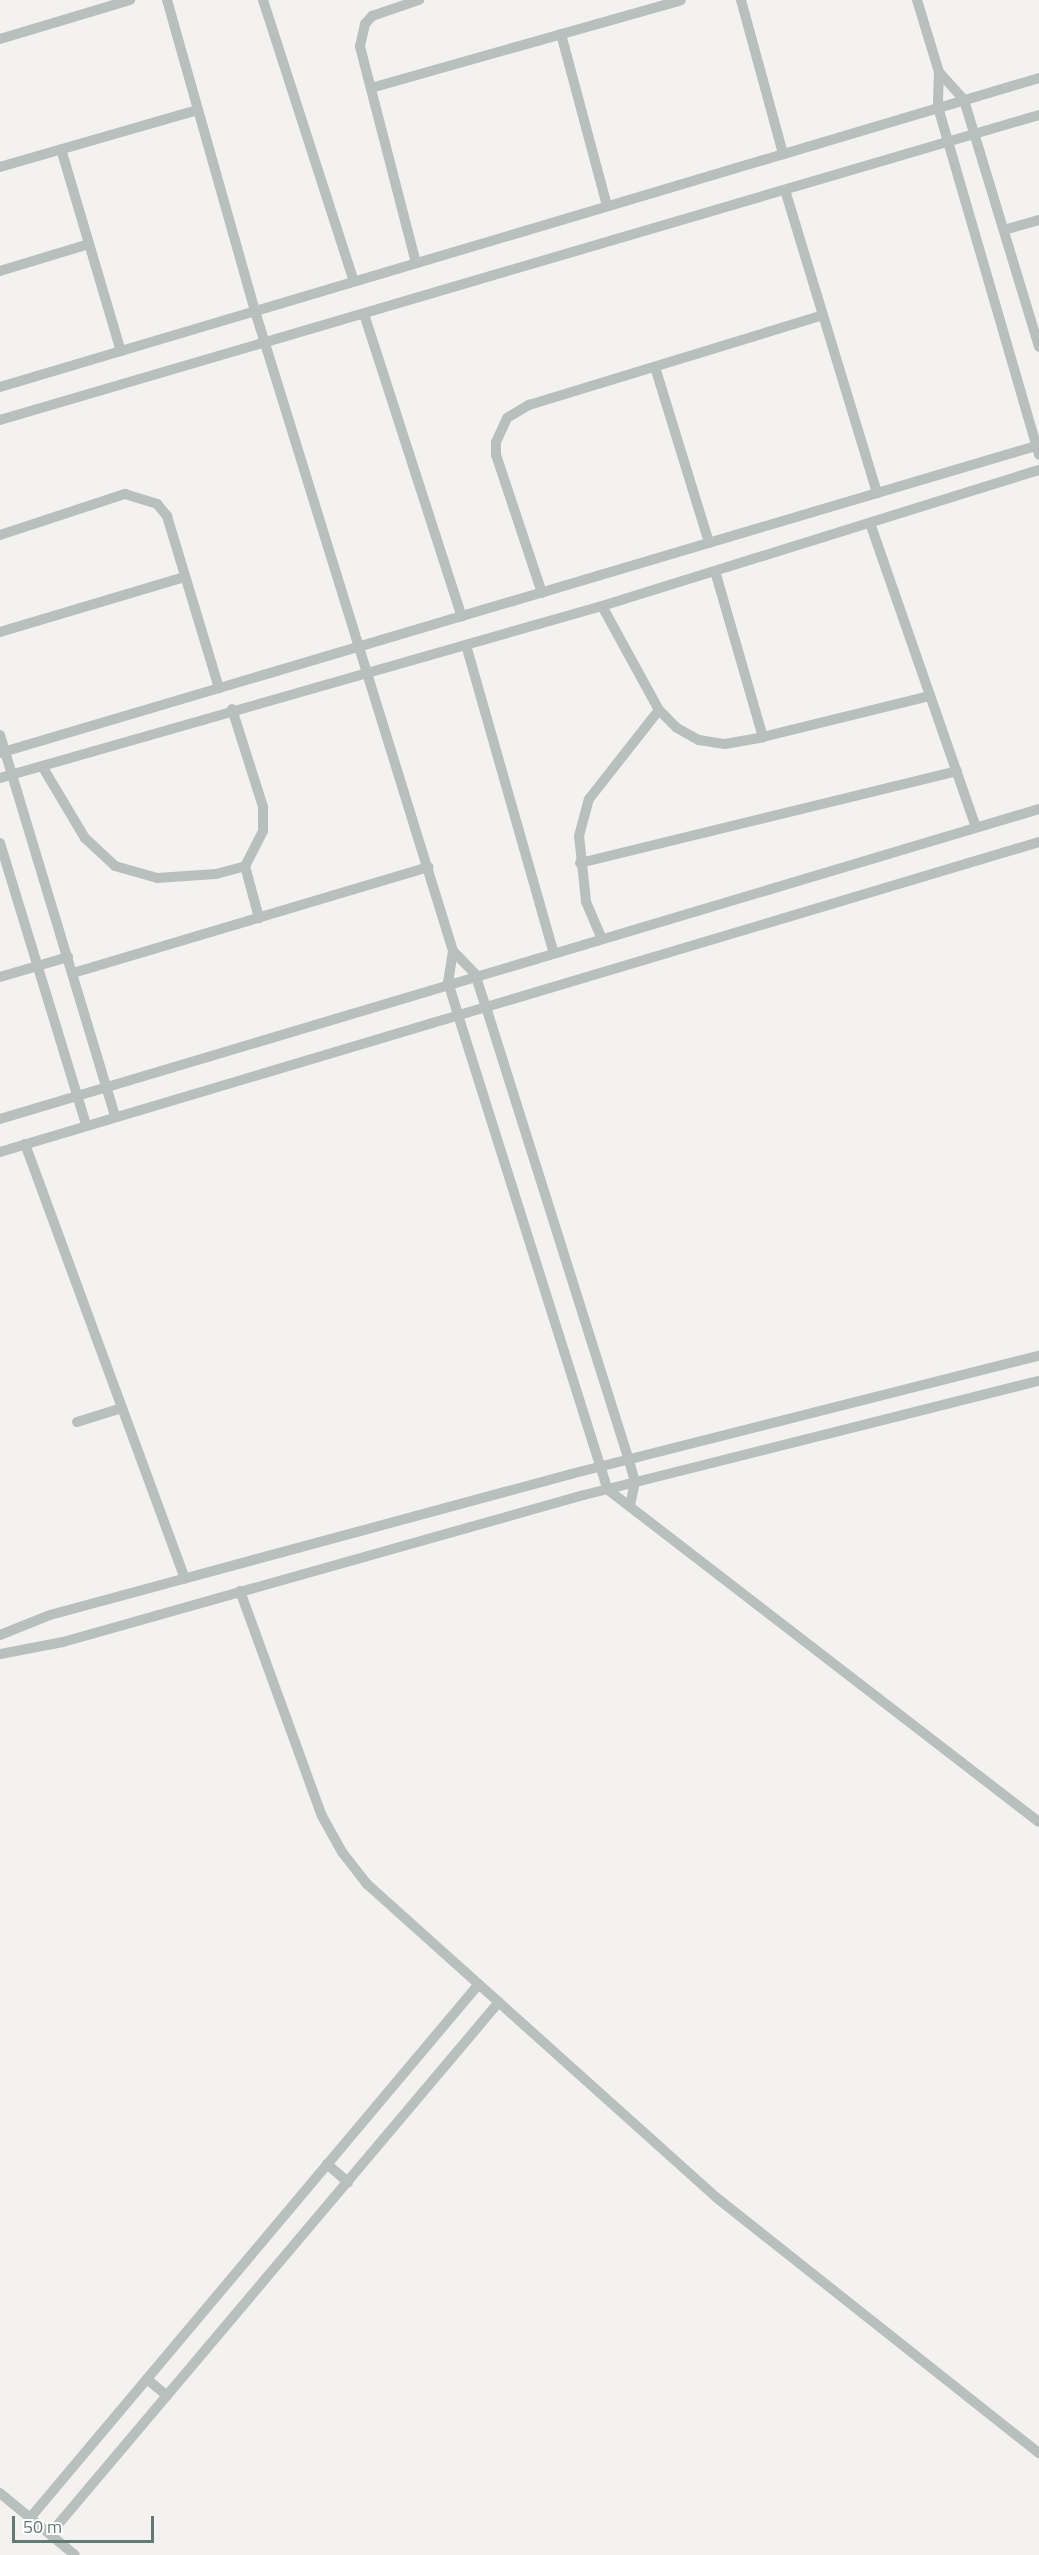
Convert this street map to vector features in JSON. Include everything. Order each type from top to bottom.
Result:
[{"type":"street","points":[[0,39],[130,0]]},
{"type":"street","points":[[166,0],[255,311],[429,867],[453,951],[448,982],[598,1467],[607,1489],[630,1505],[667,1539],[959,1757],[1039,1822]]},
{"type":"street","points":[[263,0],[354,281]]},
{"type":"street","points":[[416,263],[360,46],[364,24],[382,10],[419,0]]},
{"type":"street","points":[[371,88],[681,0]]},
{"type":"street","points":[[741,0],[783,154]]},
{"type":"street","points":[[3,752],[877,493],[1038,449],[938,107],[939,72],[917,0]]},
{"type":"street","points":[[561,34],[607,206]]},
{"type":"street","points":[[939,72],[964,100],[1036,326],[1039,348]]},
{"type":"street","points":[[0,387],[1039,78]]},
{"type":"street","points":[[0,167],[198,110]]},
{"type":"street","points":[[0,420],[1039,115]]},
{"type":"street","points":[[60,149],[121,351]]},
{"type":"street","points":[[785,190],[877,493]]},
{"type":"street","points":[[1004,231],[1039,220]]},
{"type":"street","points":[[0,271],[89,244]]},
{"type":"street","points":[[364,314],[462,616]]},
{"type":"street","points":[[542,593],[496,456],[500,429],[517,410],[823,315]]},
{"type":"street","points":[[656,367],[709,543]]},
{"type":"street","points":[[0,778],[232,709],[602,606],[1039,470]]},
{"type":"street","points":[[0,535],[125,494],[142,496],[157,504],[167,516],[219,688]]},
{"type":"street","points":[[870,523],[976,827]]},
{"type":"street","points":[[715,571],[764,737]]},
{"type":"street","points":[[0,632],[185,577]]},
{"type":"street","points":[[602,606],[659,710],[677,728],[699,740],[725,744],[764,737],[930,696]]},
{"type":"street","points":[[466,645],[553,951]]},
{"type":"street","points":[[232,709],[264,819],[245,866],[259,918]]},
{"type":"street","points":[[601,937],[586,901],[579,836],[589,799],[659,710]]},
{"type":"street","points":[[0,735],[3,752],[116,1117]]},
{"type":"street","points":[[42,766],[85,837],[115,866],[157,878],[196,876],[245,866]]},
{"type":"street","points":[[580,862],[957,771]]},
{"type":"street","points":[[0,1119],[448,982],[1039,808]]},
{"type":"street","points":[[0,1152],[1039,842]]},
{"type":"street","points":[[0,843],[87,1125]]},
{"type":"street","points":[[73,973],[429,867]]},
{"type":"street","points":[[453,951],[475,974],[486,1007],[629,1460],[635,1482],[630,1505]]},
{"type":"street","points":[[0,977],[68,957]]},
{"type":"street","points":[[25,1144],[184,1579]]},
{"type":"street","points":[[0,1635],[50,1615],[598,1467],[1039,1356]]},
{"type":"street","points":[[0,1654],[63,1642],[607,1489],[1039,1381]]},
{"type":"street","points":[[77,1422],[122,1407]]},
{"type":"street","points":[[240,1591],[322,1816],[342,1852],[367,1884],[717,2198],[1039,2453]]},
{"type":"street","points":[[30,2518],[478,1985]]},
{"type":"street","points":[[50,2535],[499,2002]]},
{"type":"street","points":[[327,2164],[348,2182]]},
{"type":"street","points":[[147,2379],[167,2396]]},
{"type":"street","points":[[0,2493],[50,2535],[67,2553]]}]
